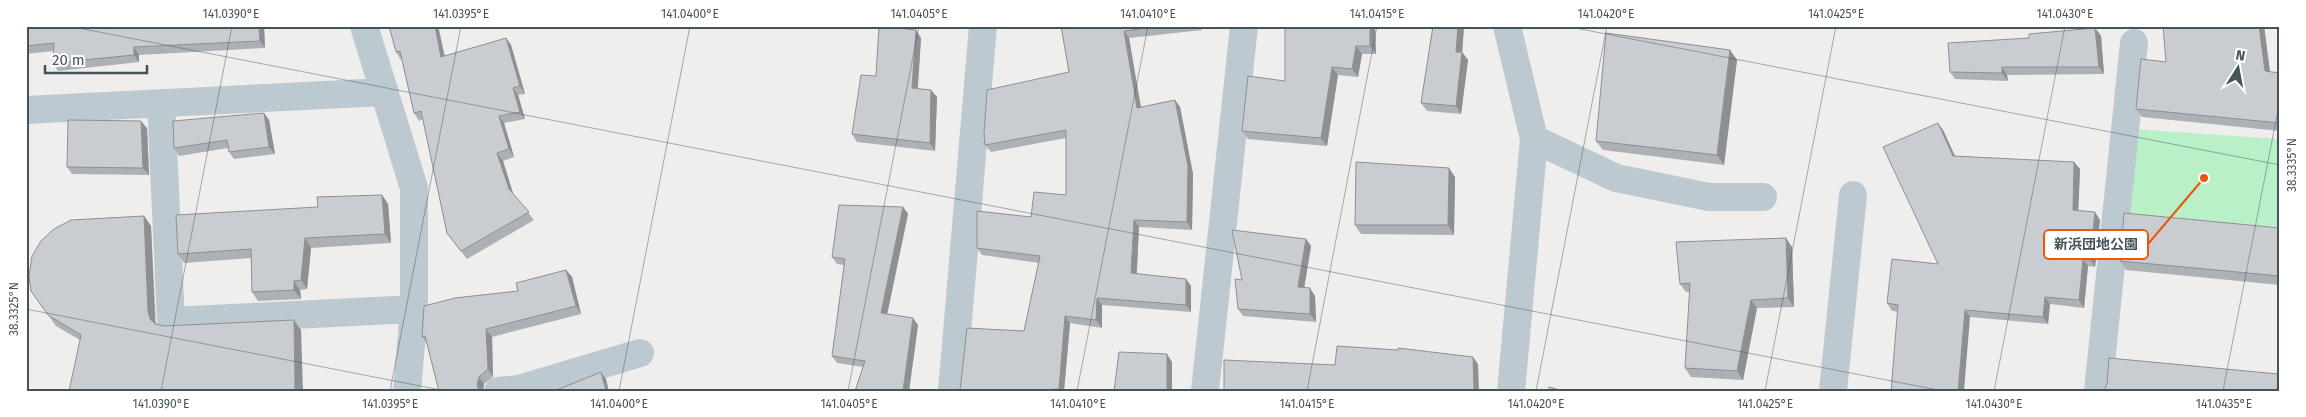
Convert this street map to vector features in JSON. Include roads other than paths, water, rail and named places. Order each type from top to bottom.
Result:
[{"type":"street","points":[[364,26],[414,188],[414,309],[407,391]]},
{"type":"street","points":[[952,391],[983,26]]},
{"type":"street","points":[[1205,391],[1244,26]]},
{"type":"street","points":[[1509,29],[1534,138],[1511,391]]},
{"type":"street","points":[[2098,391],[2134,43]]},
{"type":"street","points":[[26,110],[385,92]]},
{"type":"street","points":[[161,103],[171,321],[414,309]]},
{"type":"street","points":[[1534,138],[1616,178],[1709,197],[1763,197]]},
{"type":"street","points":[[1832,391],[1854,195]]},
{"type":"street","points":[[498,391],[519,388],[640,353]]},
{"type":"place","name":"新浜団地公園","points":[[2204,178]]}]
